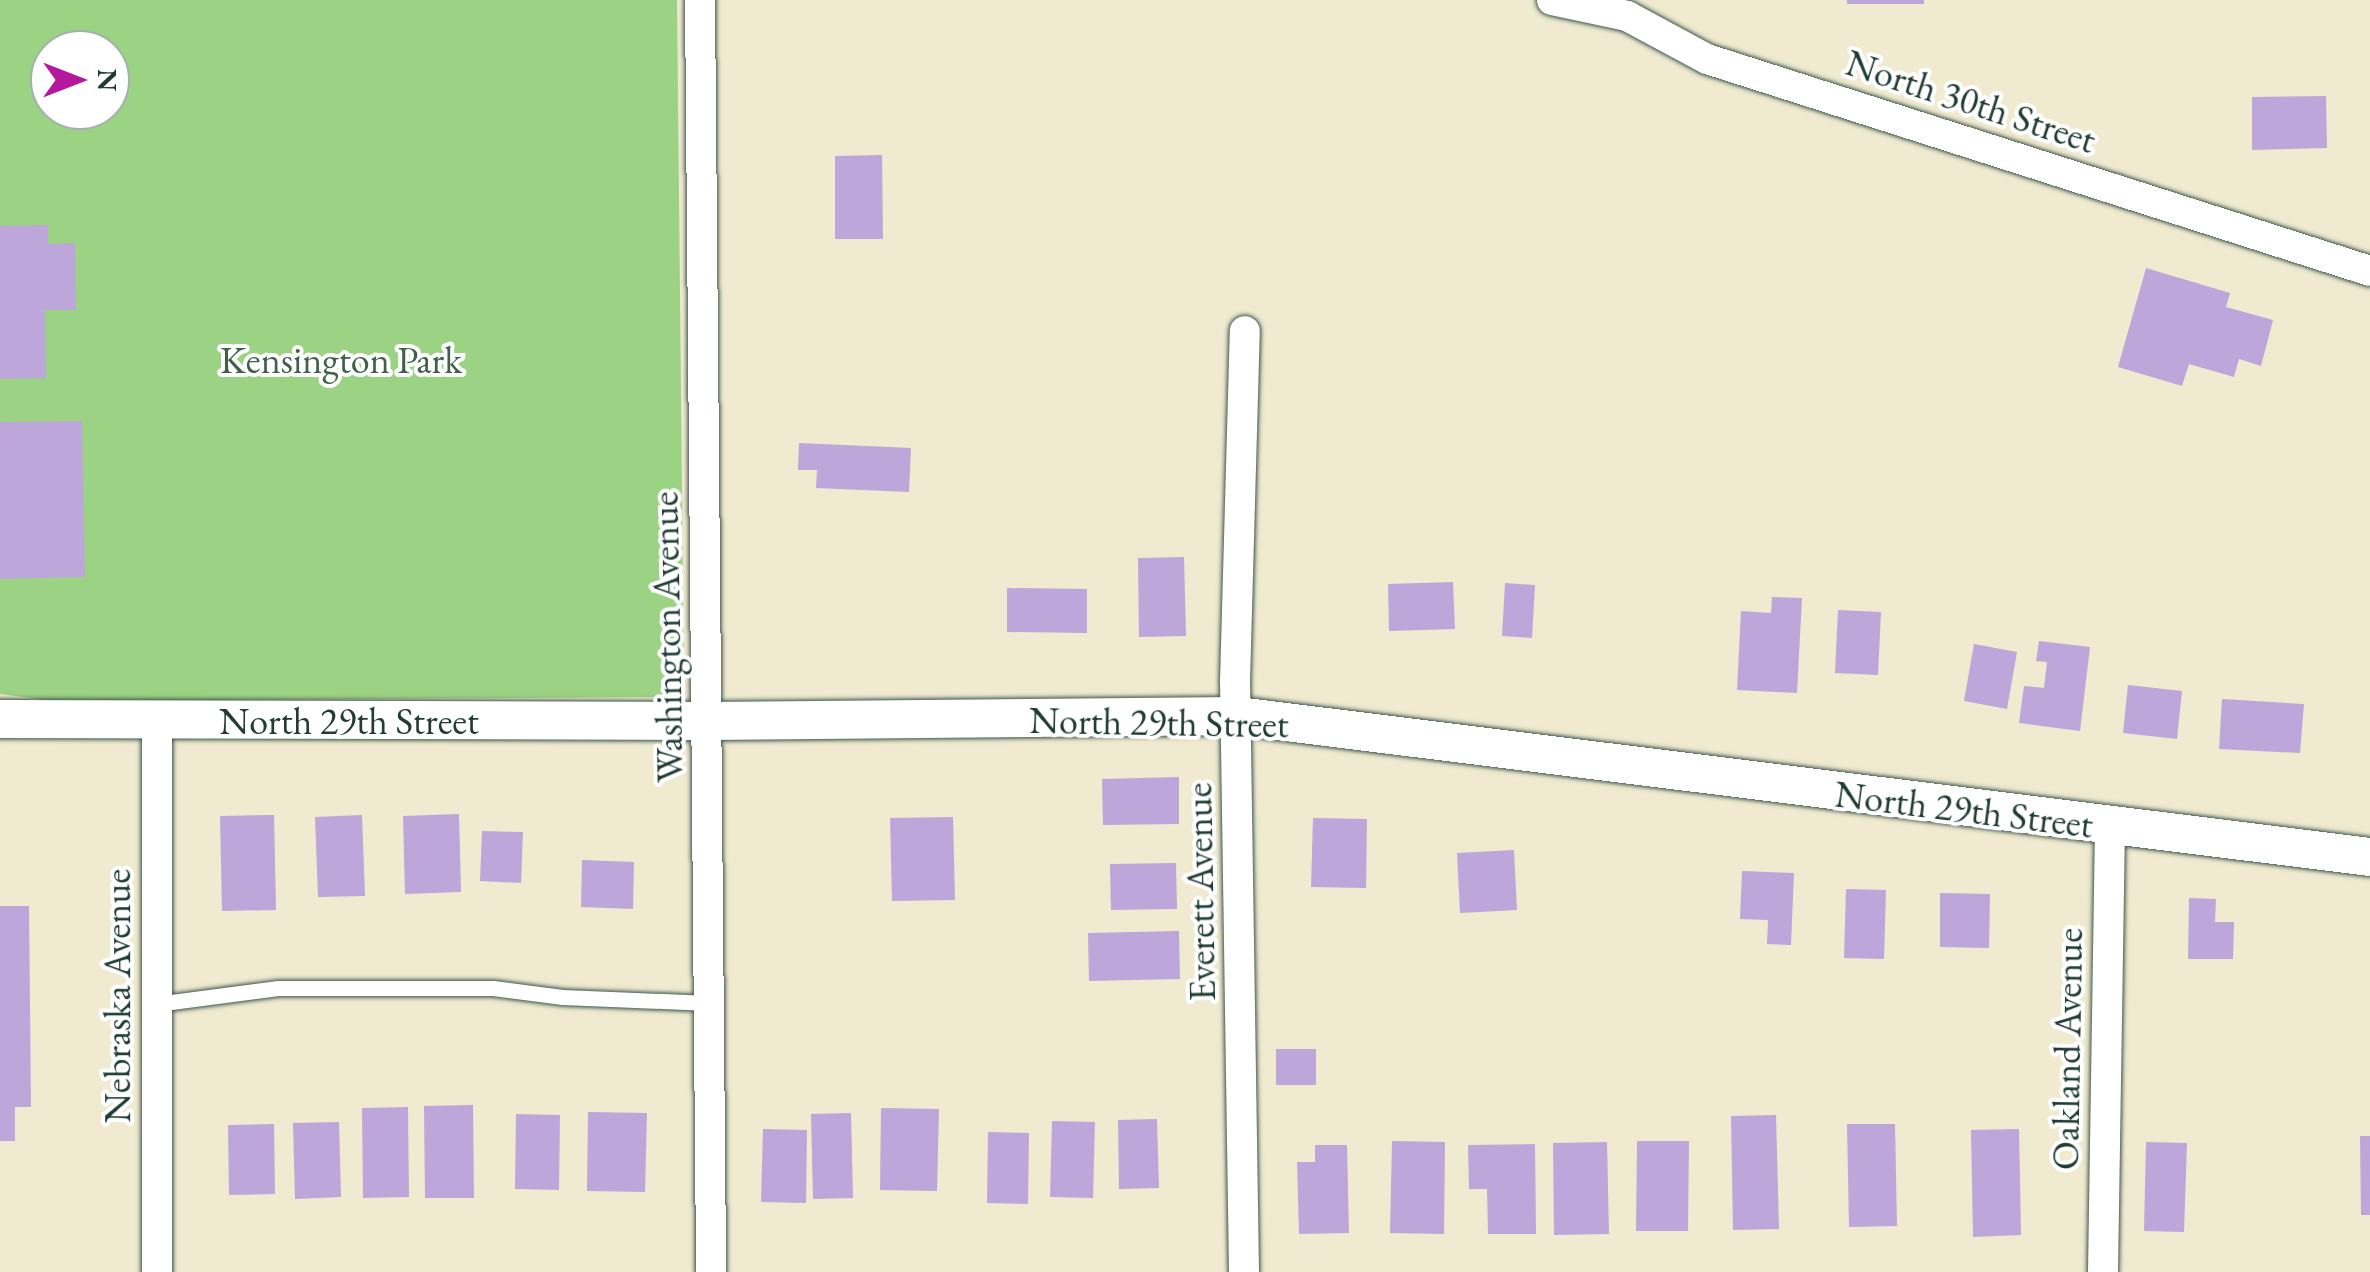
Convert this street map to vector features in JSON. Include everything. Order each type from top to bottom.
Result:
[{"type":"street","name":"Washington Avenue","points":[[700,0],[711,1272]]},
{"type":"street","name":"North 30th Street","points":[[1552,0],[1627,8],[1707,59],[2370,271]]},
{"type":"street","name":"Everett Avenue","points":[[1244,1272],[1238,716],[1245,331]]},
{"type":"street","name":"North 29th Street","points":[[0,720],[709,721],[1238,716],[2370,857]]},
{"type":"street","name":"Nebraska Avenue","points":[[157,720],[158,1272]]},
{"type":"street","name":"Oakland Avenue","points":[[2102,1272],[2110,827]]},
{"type":"lane","points":[[156,1004],[278,988],[493,988],[562,997],[710,1003]]},
{"type":"green space","name":"Kensington Park","points":[[0,0],[677,0],[684,688],[670,697],[55,701],[0,694]]},
{"type":"building","points":[[1847,0],[1924,0],[1924,4],[1847,4]]},
{"type":"building","points":[[2326,96],[2327,148],[2252,150],[2252,97]]},
{"type":"building","points":[[882,155],[883,239],[835,239],[835,156]]},
{"type":"building","points":[[48,225],[48,244],[75,243],[76,310],[45,310],[46,378],[0,379],[0,226]]},
{"type":"building","points":[[2146,268],[2230,293],[2226,307],[2273,320],[2261,366],[2239,359],[2234,377],[2189,364],[2182,386],[2118,367]]},
{"type":"building","points":[[82,421],[85,577],[0,579],[0,422]]},
{"type":"building","points":[[799,443],[911,448],[909,492],[816,488],[817,470],[798,470]]},
{"type":"building","points":[[1184,557],[1186,636],[1139,637],[1138,558]]},
{"type":"building","points":[[1453,582],[1455,629],[1389,631],[1388,584]]},
{"type":"building","points":[[1505,583],[1535,585],[1532,638],[1502,636]]},
{"type":"building","points":[[1007,588],[1087,589],[1087,633],[1007,632]]},
{"type":"building","points":[[1772,597],[1802,598],[1797,693],[1737,690],[1741,611],[1771,613]]},
{"type":"building","points":[[1838,610],[1881,612],[1878,675],[1835,673]]},
{"type":"building","points":[[2039,641],[2090,647],[2080,731],[2019,723],[2024,686],[2044,688],[2047,662],[2036,661]]},
{"type":"building","points":[[1974,644],[2017,652],[2007,709],[1964,701]]},
{"type":"building","points":[[2128,685],[2182,691],[2177,739],[2123,733]]},
{"type":"building","points":[[2222,699],[2304,704],[2300,753],[2219,749]]},
{"type":"building","points":[[1179,777],[1179,824],[1103,825],[1102,779]]},
{"type":"building","points":[[459,814],[461,892],[405,894],[403,816]]},
{"type":"building","points":[[274,815],[276,910],[222,911],[220,816]]},
{"type":"building","points":[[362,815],[365,896],[318,897],[315,817]]},
{"type":"building","points":[[953,817],[955,900],[892,901],[890,818]]},
{"type":"building","points":[[1313,818],[1367,819],[1366,888],[1311,887]]},
{"type":"building","points":[[482,831],[523,832],[521,883],[480,881]]},
{"type":"building","points":[[1514,850],[1517,910],[1460,913],[1457,853]]},
{"type":"building","points":[[582,860],[634,862],[633,909],[581,907]]},
{"type":"building","points":[[1176,863],[1177,909],[1111,910],[1110,864]]},
{"type":"building","points":[[1742,871],[1794,873],[1791,945],[1767,944],[1768,920],[1740,919]]},
{"type":"building","points":[[1846,889],[1886,890],[1884,959],[1844,958]]},
{"type":"building","points":[[1940,893],[1990,894],[1989,948],[1940,947]]},
{"type":"building","points":[[2189,898],[2216,899],[2215,922],[2234,922],[2233,959],[2188,959]]},
{"type":"building","points":[[0,906],[29,906],[31,1107],[15,1107],[15,1141],[0,1141]]},
{"type":"building","points":[[1179,931],[1180,979],[1089,981],[1088,933]]},
{"type":"building","points":[[1276,1049],[1316,1049],[1316,1085],[1276,1085]]},
{"type":"building","points":[[473,1105],[474,1198],[425,1198],[424,1106]]},
{"type":"building","points":[[408,1107],[409,1197],[363,1198],[362,1108]]},
{"type":"building","points":[[881,1108],[939,1109],[937,1191],[880,1190]]},
{"type":"building","points":[[588,1112],[647,1113],[645,1192],[587,1191]]},
{"type":"building","points":[[851,1113],[853,1198],[813,1199],[811,1114]]},
{"type":"building","points":[[516,1114],[560,1115],[559,1190],[515,1189]]},
{"type":"building","points":[[1776,1115],[1779,1229],[1733,1230],[1731,1116]]},
{"type":"building","points":[[1157,1119],[1159,1188],[1119,1189],[1118,1120]]},
{"type":"building","points":[[1052,1121],[1095,1122],[1093,1198],[1050,1197]]},
{"type":"building","points":[[339,1122],[341,1197],[295,1199],[293,1123]]},
{"type":"building","points":[[274,1124],[275,1194],[229,1195],[228,1125]]},
{"type":"building","points":[[1847,1124],[1895,1124],[1897,1226],[1849,1227]]},
{"type":"building","points":[[763,1129],[807,1130],[806,1203],[761,1202]]},
{"type":"building","points":[[2019,1129],[2021,1235],[1973,1237],[1971,1130]]},
{"type":"building","points":[[988,1132],[1029,1133],[1028,1204],[987,1203]]},
{"type":"building","points":[[2360,1136],[2370,1136],[2370,1215],[2361,1215]]},
{"type":"building","points":[[1392,1141],[1445,1142],[1444,1234],[1390,1233]]},
{"type":"building","points":[[1637,1141],[1689,1141],[1688,1231],[1636,1231]]},
{"type":"building","points":[[1607,1142],[1609,1234],[1554,1235],[1553,1143]]},
{"type":"building","points":[[2146,1142],[2187,1143],[2184,1232],[2144,1231]]},
{"type":"building","points":[[1535,1144],[1536,1234],[1488,1234],[1487,1189],[1469,1189],[1468,1145]]},
{"type":"building","points":[[1315,1145],[1347,1145],[1349,1233],[1299,1234],[1297,1162],[1315,1162]]}]
